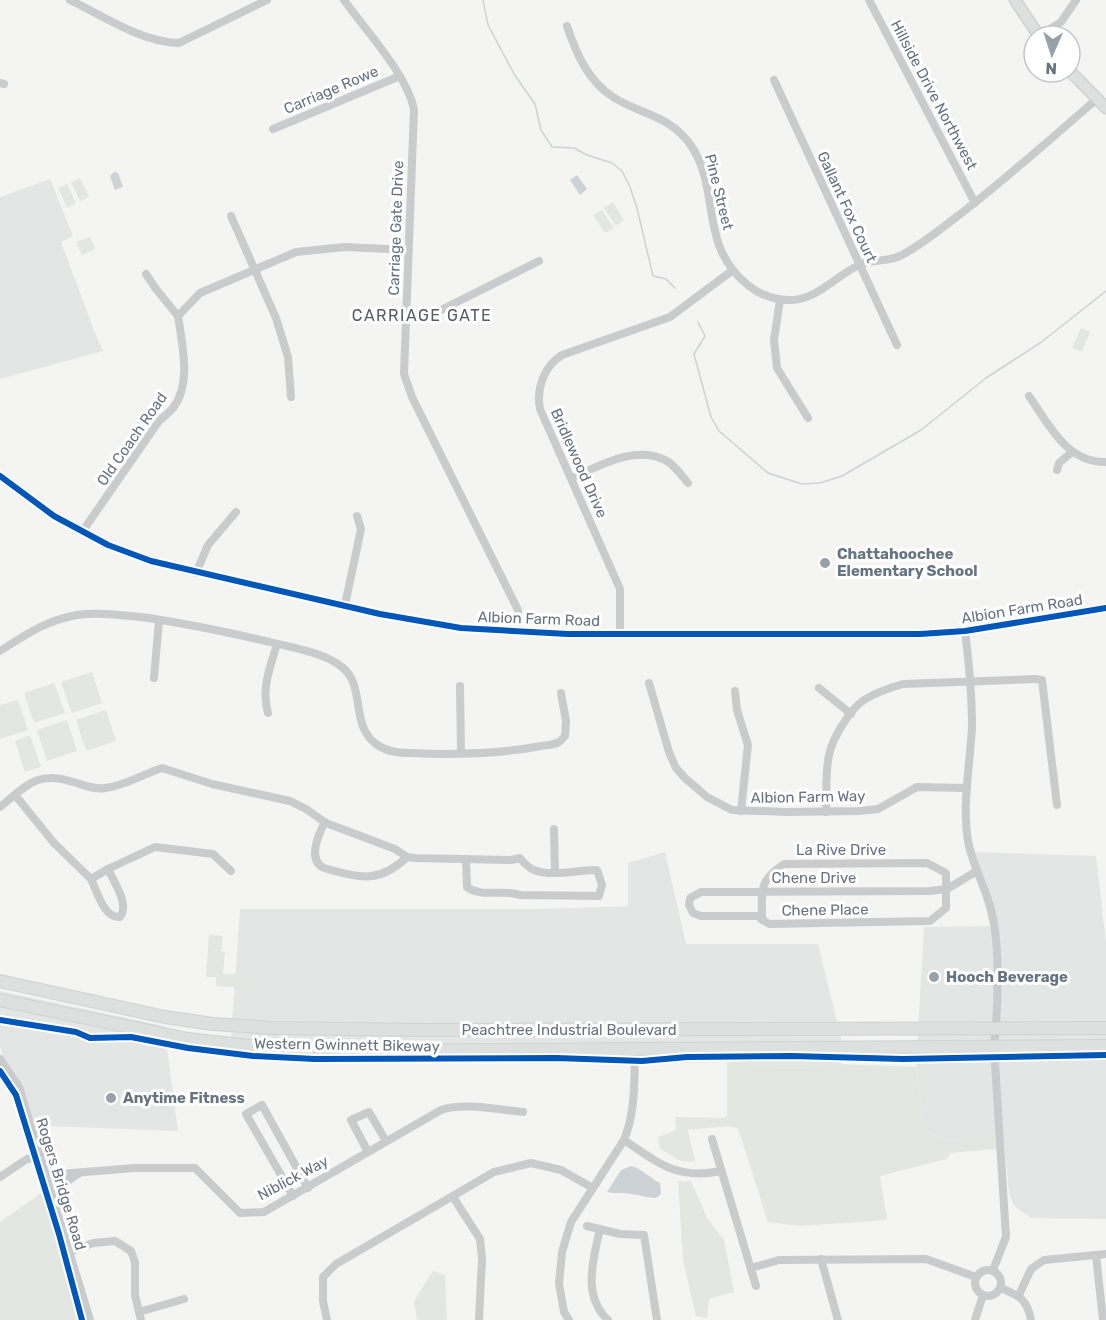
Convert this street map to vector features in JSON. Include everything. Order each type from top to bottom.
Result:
[{"type":"highway","name":"Peachtree Industrial Boulevard","points":[[0,981],[165,1017],[213,1024],[274,1028],[435,1030],[1106,1028]]},
{"type":"highway","name":"Peachtree Industrial Boulevard","points":[[0,1000],[169,1036],[257,1047],[339,1051],[1106,1046]]},
{"type":"main road","points":[[1015,0],[1031,24]]},
{"type":"main road","points":[[1082,83],[1106,108]]},
{"type":"street","points":[[70,0],[163,43],[179,43],[267,0]]},
{"type":"street","name":"Carriage Gate Drive","points":[[344,0],[400,76],[411,96],[414,110],[404,374],[412,397],[518,610],[518,632]]},
{"type":"street","name":"Hillside Drive Northwest","points":[[869,0],[975,203]]},
{"type":"street","points":[[1057,24],[1076,0]]},
{"type":"street","name":"Pine Street","points":[[567,26],[576,53],[600,86],[614,98],[660,117],[684,136],[693,147],[703,170],[715,236],[733,270],[748,286],[759,293],[780,300],[798,301],[813,296],[859,265],[900,256],[975,203],[1097,99]]},
{"type":"street","name":"Carriage Rowe","points":[[273,129],[400,76]]},
{"type":"street","name":"Gallant Fox Court","points":[[774,80],[897,345]]},
{"type":"street","points":[[231,216],[276,318],[288,357],[291,397]]},
{"type":"street","points":[[146,274],[178,316],[200,293],[296,252],[345,247],[409,250]]},
{"type":"street","points":[[406,316],[425,318],[539,261]]},
{"type":"street","name":"Bridlewood Drive","points":[[620,634],[620,588],[540,409],[540,386],[552,363],[562,355],[670,317],[733,270]]},
{"type":"street","points":[[780,300],[774,340],[777,368],[808,418]]},
{"type":"street","name":"Old Coach Road","points":[[82,532],[159,421],[174,407],[184,384],[178,316]]},
{"type":"street","points":[[1029,396],[1055,435],[1072,452],[1085,459],[1106,462]]},
{"type":"street","points":[[1057,470],[1059,463],[1072,452]]},
{"type":"street","points":[[572,478],[614,460],[647,454],[667,460],[688,483]]},
{"type":"street","name":"Albion Farm Road","points":[[0,476],[54,516],[82,532],[108,545],[151,561],[380,614],[460,628],[518,632],[620,634],[920,634],[965,631],[1106,608]]},
{"type":"street","points":[[196,573],[208,545],[236,512]]},
{"type":"street","points":[[345,605],[361,530],[357,516]]},
{"type":"street","points":[[0,651],[32,630],[51,621],[78,615],[103,614],[159,620],[277,644],[325,657],[344,668],[353,681],[359,720],[366,733],[375,743],[387,750],[409,753],[509,752],[558,743],[565,736],[566,721],[561,693]]},
{"type":"street","points":[[154,678],[159,620]]},
{"type":"street","points":[[965,631],[971,683],[972,727],[967,788],[968,841],[996,931],[994,1047],[1006,1237],[993,1270]]},
{"type":"street","points":[[268,712],[265,682],[277,644]]},
{"type":"street","points":[[826,812],[828,757],[831,746],[841,727],[862,701],[885,689],[903,684],[1042,680],[1057,806]]},
{"type":"street","name":"Albion Farm Way","points":[[649,683],[669,752],[676,768],[707,797],[732,810],[826,812],[878,809],[917,787],[967,788]]},
{"type":"street","points":[[460,686],[461,753]]},
{"type":"street","points":[[819,688],[851,714]]},
{"type":"street","points":[[735,691],[737,710],[748,745],[741,811]]},
{"type":"street","points":[[0,807],[28,784],[45,777],[63,778],[91,788],[105,788],[120,785],[162,768],[212,784],[290,801],[325,822],[395,849],[406,857],[511,860],[520,858],[535,871],[597,870],[602,885],[601,891],[599,896],[520,895],[509,891],[473,891],[467,887],[466,859]]},
{"type":"street","points":[[15,795],[54,843],[91,879],[109,915],[115,918],[120,917],[124,912],[124,905],[108,869]]},
{"type":"street","points":[[325,822],[317,838],[315,860],[324,868],[362,878],[395,869],[406,857]]},
{"type":"street","points":[[554,829],[555,872]]},
{"type":"street","points":[[91,879],[155,847],[213,854],[231,870]]},
{"type":"street","name":"La Rive Drive","points":[[762,892],[769,874],[784,864],[927,863],[946,873],[947,889]]},
{"type":"street","points":[[947,889],[977,871]]},
{"type":"street","name":"Chene Drive","points":[[689,905],[690,897],[701,892],[947,889]]},
{"type":"street","name":"Chene Place","points":[[689,905],[693,913],[701,916],[757,916],[769,924],[930,921],[946,908],[947,889]]},
{"type":"street","points":[[762,892],[762,920]]},
{"type":"street","points":[[568,1320],[564,1312],[559,1284],[562,1252],[571,1222],[624,1140],[630,1125],[634,1101],[635,1049]]},
{"type":"street","name":"Rogers Bridge Road","points":[[0,1059],[19,1087],[90,1320]]},
{"type":"street","points":[[292,1196],[246,1114],[262,1105],[308,1188]]},
{"type":"street","name":"Niblick Way","points":[[47,1175],[135,1168],[195,1168],[240,1213],[264,1212],[448,1108],[523,1112]]},
{"type":"street","points":[[368,1152],[351,1120],[369,1112],[386,1141]]},
{"type":"street","points":[[712,1139],[756,1286]]},
{"type":"street","points":[[624,1140],[671,1170],[700,1175],[721,1171]]},
{"type":"street","points":[[0,1177],[27,1159],[41,1157]]},
{"type":"street","points":[[327,1320],[323,1301],[323,1277],[336,1264],[494,1172],[531,1163],[561,1170],[593,1188]]},
{"type":"street","name":"Niblick Way","points":[[52,1192],[78,1174]]},
{"type":"street","points":[[453,1197],[480,1239],[482,1258],[479,1320]]},
{"type":"street","points":[[586,1226],[620,1234],[644,1235],[657,1320]]},
{"type":"street","points":[[600,1229],[591,1271],[594,1297],[599,1311],[608,1320]]},
{"type":"street","points":[[70,1252],[93,1243],[115,1241],[131,1251],[135,1262],[135,1295],[140,1316],[184,1299]]},
{"type":"street","points":[[1019,1295],[1031,1269],[1044,1260],[1106,1254]]},
{"type":"street","points":[[1096,1255],[1103,1320]]},
{"type":"street","points":[[820,1259],[838,1320]]},
{"type":"street","points":[[751,1268],[779,1260],[926,1259],[976,1277]]},
{"type":"street","points":[[983,1270],[993,1270],[1000,1278],[1001,1288],[993,1295],[983,1294],[976,1287],[976,1277],[983,1270]]},
{"type":"street","points":[[1001,1288],[1019,1295],[1025,1301],[1031,1320]]},
{"type":"street","points":[[975,1320],[983,1294]]},
{"type":"shaded area","points":[[114,172],[118,173],[123,187],[115,190],[110,176]]},
{"type":"shaded area","points":[[577,175],[587,189],[580,195],[570,180]]},
{"type":"shaded area","points":[[80,178],[89,197],[80,201],[71,182]]},
{"type":"shaded area","points":[[50,179],[73,236],[61,242],[103,351],[0,379],[0,197]]},
{"type":"shaded area","points":[[67,184],[76,203],[67,208],[58,188]]},
{"type":"shaded area","points":[[613,202],[624,220],[616,226],[604,208]]},
{"type":"shaded area","points":[[602,210],[614,228],[605,233],[593,215]]},
{"type":"shaded area","points":[[90,237],[95,249],[82,255],[76,242]]},
{"type":"shaded area","points":[[1081,328],[1090,332],[1082,352],[1072,348]]},
{"type":"shaded area","points":[[92,672],[102,703],[72,713],[61,682]]},
{"type":"shaded area","points":[[54,683],[65,713],[34,723],[24,693]]},
{"type":"shaded area","points":[[18,700],[28,730],[0,739],[0,705]]},
{"type":"shaded area","points":[[106,710],[116,741],[86,751],[76,720]]},
{"type":"shaded area","points":[[67,720],[77,751],[47,761],[37,730]]},
{"type":"shaded area","points":[[30,735],[41,767],[25,772],[15,741]]},
{"type":"shaded area","points":[[665,852],[686,944],[818,944],[841,1038],[841,1064],[405,1062],[231,1039],[240,909],[541,909],[628,906],[628,863]]},
{"type":"shaded area","points":[[972,852],[1096,856],[1106,943],[1106,1219],[1031,1218],[1014,1206],[1009,1192],[1003,1130],[953,1141],[930,1134],[923,1119],[916,1067],[924,927],[990,926]]},
{"type":"shaded area","points":[[209,935],[223,936],[221,951],[225,952],[223,974],[247,975],[246,988],[216,986],[216,977],[206,977]]},
{"type":"shaded area","points":[[0,991],[164,1026],[178,1131],[24,1125],[0,1046]]},
{"type":"shaded area","points":[[727,1062],[738,1065],[841,1064],[916,1067],[923,1119],[930,1134],[953,1141],[1003,1129],[1004,1148],[951,1153],[946,1159],[880,1176],[887,1220],[800,1226],[768,1222],[738,1128],[727,1126],[688,1130],[695,1162],[681,1161],[660,1149],[658,1137],[676,1130],[675,1117],[723,1118],[727,1116]]},
{"type":"shaded area","points":[[631,1166],[660,1183],[661,1194],[656,1198],[650,1198],[628,1193],[607,1192],[621,1170]]},
{"type":"shaded area","points":[[678,1181],[691,1181],[707,1218],[724,1240],[734,1292],[709,1299],[707,1318],[696,1316],[683,1260]]},
{"type":"shaded area","points":[[43,1192],[82,1320],[0,1320],[0,1222]]},
{"type":"shaded area","points":[[433,1271],[445,1275],[447,1320],[417,1320],[414,1301]]},
{"type":"waterway","points":[[483,0],[488,25],[514,74],[535,104],[541,130],[552,147],[574,148],[612,163],[622,171],[637,208],[653,276],[666,279],[675,288]]},
{"type":"waterway","points":[[698,322],[705,336],[694,354],[711,417],[719,431],[768,473],[802,484],[820,483],[842,476],[921,430],[986,378],[1040,343],[1106,291]]},
{"type":"cycle path","points":[[0,476],[54,516],[108,545],[151,561],[380,614],[461,628],[568,634],[920,634],[965,631],[1106,608]]},
{"type":"cycle path","name":"Western Gwinnett Bikeway","points":[[0,1020],[76,1032],[90,1038],[131,1037],[188,1048],[253,1056],[315,1059],[556,1058],[642,1061],[687,1057],[792,1056],[903,1059],[1106,1055]]},
{"type":"cycle path","points":[[0,1071],[16,1095],[59,1234],[82,1320]]},
{"type":"place","name":"Chattahoochee Elementary School","points":[[825,563]]},
{"type":"place","name":"Hooch Beverage","points":[[934,977]]},
{"type":"place","name":"Anytime Fitness","points":[[111,1098]]},
{"type":"district","name":"CARRIAGE GATE","points":[[422,315]]}]
